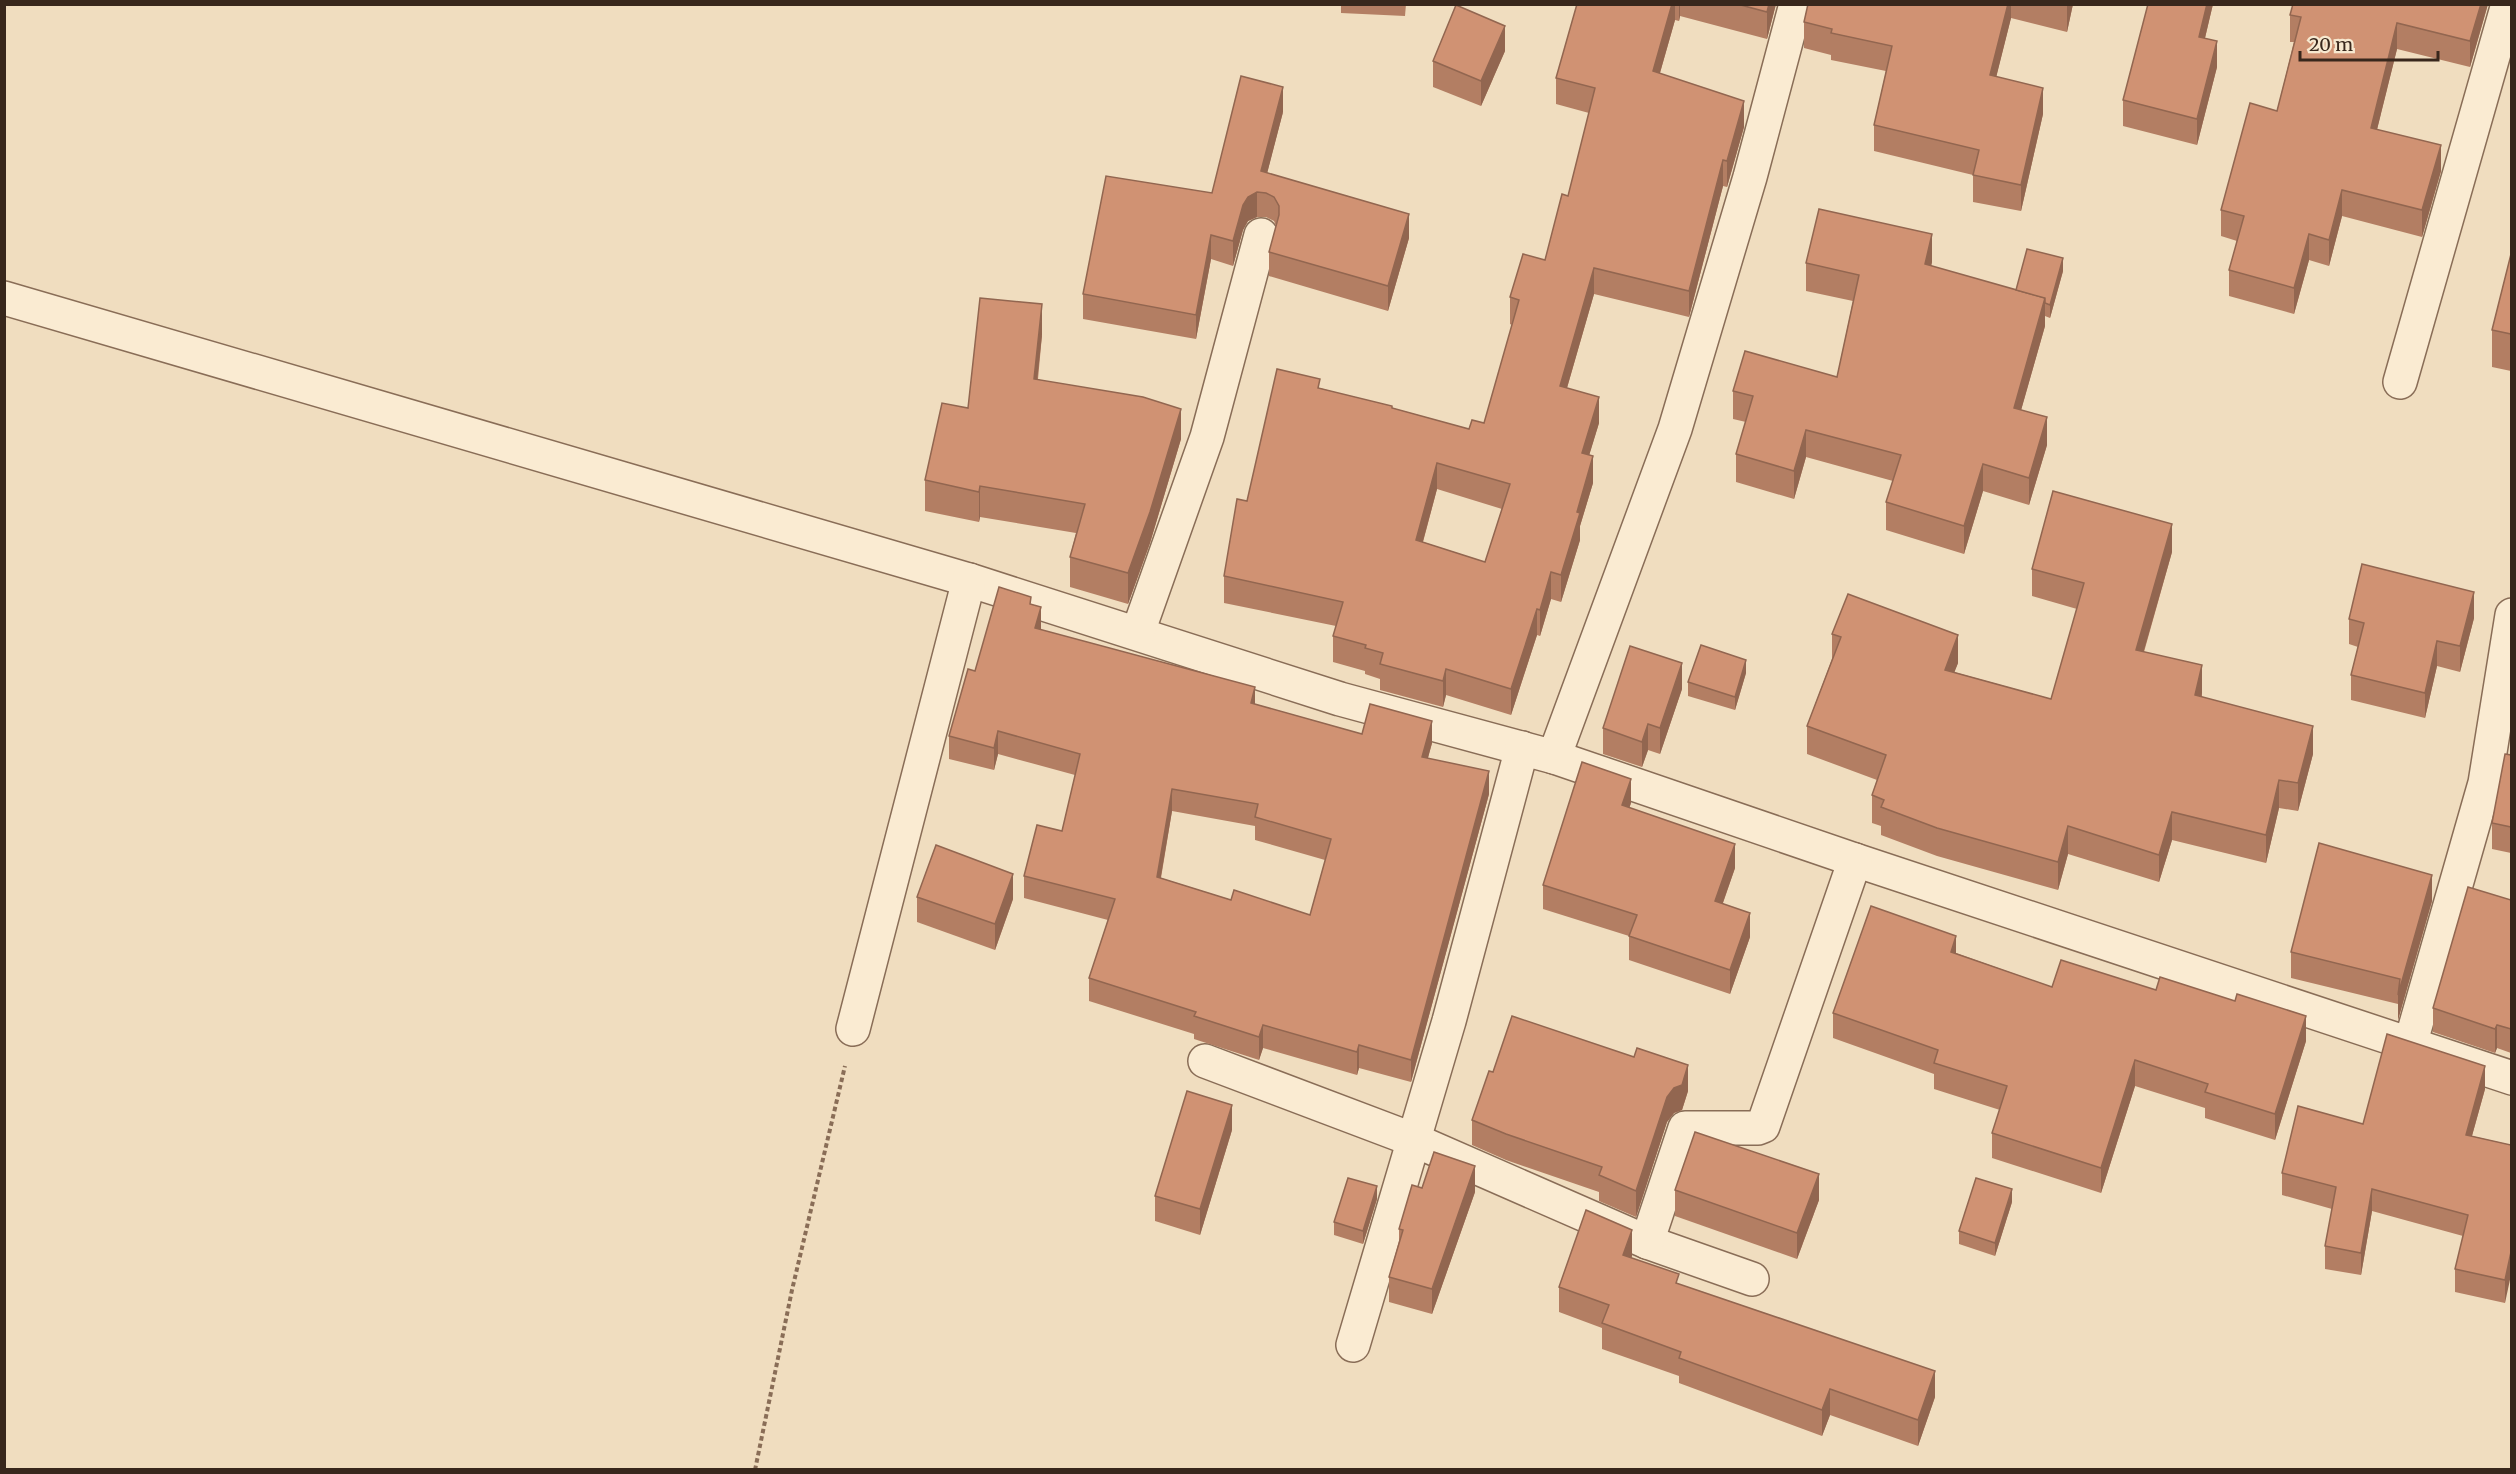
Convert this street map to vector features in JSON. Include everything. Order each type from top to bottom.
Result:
[{"type":"street","points":[[1554,757],[1675,429],[1750,177],[1796,4]]},
{"type":"street","points":[[2400,382],[2508,4]]},
{"type":"street","points":[[1138,632],[1207,437],[1261,235]]},
{"type":"street","points":[[4,298],[969,580],[1138,632],[1340,699],[1554,757],[1855,860],[2511,1078]]},
{"type":"street","points":[[853,1029],[969,580]]},
{"type":"street","points":[[2410,1045],[2485,783],[2511,615]]},
{"type":"street","points":[[1353,1345],[1449,1021],[1522,748]]},
{"type":"street","points":[[1647,1242],[1685,1128],[1758,1128],[1763,1126],[1855,860]]},
{"type":"street","points":[[1205,1061],[1414,1140],[1647,1242],[1752,1279]]},
{"type":"path","points":[[755,1470],[795,1279],[853,1029]]},
{"type":"building","points":[[1577,4],[1672,4],[1653,71],[1744,101],[1727,161],[1723,160],[1689,291],[1594,268],[1560,386],[1599,397],[1582,453],[1593,456],[1577,512],[1580,513],[1561,575],[1551,572],[1540,610],[1537,609],[1511,689],[1446,669],[1443,681],[1380,664],[1383,653],[1365,648],[1366,645],[1333,636],[1343,602],[1224,576],[1237,499],[1247,501],[1277,369],[1320,379],[1318,388],[1392,406],[1392,408],[1469,429],[1472,420],[1484,423],[1519,300],[1510,297],[1523,254],[1545,260],[1562,194],[1568,196],[1595,88],[1556,78]],"holes":[[[1437,463],[1510,484],[1485,562],[1416,540]]]},
{"type":"building","points":[[1737,4],[1769,4],[1767,12]]},
{"type":"building","points":[[1808,4],[2008,4],[1990,75],[2043,88],[2021,185],[1973,175],[1979,150],[1874,125],[1892,46],[1831,33],[1832,29],[1804,22]]},
{"type":"building","points":[[2148,4],[2207,4],[2199,37],[2217,41],[2197,119],[2123,100]]},
{"type":"building","points":[[2293,4],[2481,4],[2470,41],[2397,23],[2371,128],[2441,145],[2422,210],[2342,190],[2329,240],[2309,234],[2294,288],[2229,270],[2244,216],[2221,210],[2250,103],[2277,111],[2301,17],[2290,15]]},
{"type":"building","points":[[1456,5],[1505,26],[1481,81],[1433,61]]},
{"type":"building","points":[[1241,76],[1283,87],[1261,171],[1409,214],[1388,286],[1269,252],[1279,215],[1279,206],[1274,197],[1257,192],[1248,197],[1243,205],[1233,241],[1211,235],[1196,315],[1083,294],[1106,176],[1212,193]]},
{"type":"building","points":[[1819,209],[1932,234],[1925,264],[2045,298],[2014,408],[2047,417],[2029,478],[1983,464],[1964,526],[1886,502],[1901,455],[1806,430],[1794,471],[1736,454],[1753,396],[1733,391],[1745,351],[1837,377],[1859,275],[1806,263]]},
{"type":"building","points":[[2027,249],[2063,258],[2050,305],[2045,303],[2045,298],[2016,290]]},
{"type":"building","points":[[2511,254],[2511,334],[2492,330]]},
{"type":"building","points":[[980,298],[1042,304],[1034,379],[1143,397],[1181,409],[1150,512],[1128,573],[1070,557],[1085,504],[980,486],[979,492],[925,480],[942,403],[968,408]]},
{"type":"building","points":[[2053,491],[2172,524],[2136,650],[2202,665],[2195,695],[2313,726],[2298,783],[2279,780],[2266,835],[2172,812],[2159,855],[2068,826],[2058,862],[1937,828],[1881,807],[1884,800],[1872,795],[1886,755],[1807,726],[1841,637],[1832,634],[1848,594],[1958,635],[1945,670],[2051,699],[2084,583],[2032,569]]},
{"type":"building","points":[[2362,564],[2474,592],[2460,646],[2437,641],[2425,693],[2351,675],[2364,623],[2349,619]]},
{"type":"building","points":[[999,587],[1031,597],[1030,604],[1041,607],[1035,628],[1255,687],[1251,703],[1362,734],[1370,704],[1432,721],[1422,757],[1489,771],[1411,1060],[1359,1045],[1357,1052],[1263,1025],[1259,1037],[1194,1016],[1196,1012],[1089,978],[1115,899],[1024,876],[1037,825],[1062,831],[1080,754],[998,731],[994,748],[949,736],[968,669],[975,671]],"holes":[[[1172,789],[1258,804],[1255,817],[1331,839],[1310,915],[1234,890],[1231,900],[1157,877]]]},
{"type":"building","points":[[1701,645],[1746,660],[1735,697],[1688,682]]},
{"type":"building","points":[[1630,646],[1682,663],[1660,728],[1648,724],[1642,742],[1603,728]]},
{"type":"building","points":[[2505,754],[2511,755],[2511,827],[2492,823]]},
{"type":"building","points":[[1582,762],[1631,779],[1622,805],[1735,844],[1715,901],[1750,913],[1730,970],[1629,936],[1637,915],[1543,885]]},
{"type":"building","points":[[2319,843],[2432,875],[2398,995],[2400,979],[2291,952]]},
{"type":"building","points":[[936,845],[1013,874],[995,924],[917,897]]},
{"type":"building","points":[[2468,887],[2511,900],[2511,1029],[2497,1025],[2495,1029],[2433,1008]]},
{"type":"building","points":[[1871,906],[1956,936],[1951,952],[2052,987],[2061,960],[2156,990],[2160,977],[2235,1001],[2237,994],[2306,1016],[2275,1114],[2205,1092],[2208,1084],[2135,1060],[2101,1168],[1992,1133],[2007,1086],[1934,1063],[1938,1050],[1833,1013]]},
{"type":"building","points":[[1512,1016],[1634,1057],[1637,1048],[1688,1065],[1682,1085],[1674,1088],[1667,1097],[1636,1191],[1599,1175],[1602,1167],[1472,1120],[1489,1071],[1493,1072]]},
{"type":"building","points":[[2387,1034],[2485,1066],[2466,1135],[2511,1145],[2511,1252],[2505,1280],[2455,1269],[2468,1215],[2372,1189],[2361,1253],[2325,1246],[2336,1187],[2282,1173],[2298,1106],[2363,1124]]},
{"type":"building","points":[[1187,1091],[1232,1105],[1200,1209],[1155,1196]]},
{"type":"building","points":[[1695,1132],[1819,1174],[1797,1233],[1675,1190]]},
{"type":"building","points":[[1434,1152],[1475,1166],[1432,1289],[1389,1277],[1403,1230],[1399,1229],[1412,1185],[1422,1188]]},
{"type":"building","points":[[1348,1178],[1377,1186],[1363,1231],[1334,1222]]},
{"type":"building","points":[[1976,1178],[2012,1189],[1995,1243],[1959,1231]]},
{"type":"building","points":[[1586,1210],[1632,1230],[1623,1255],[1679,1274],[1676,1283],[1935,1371],[1918,1420],[1830,1389],[1822,1410],[1679,1358],[1681,1352],[1602,1323],[1609,1305],[1559,1287]]}]
